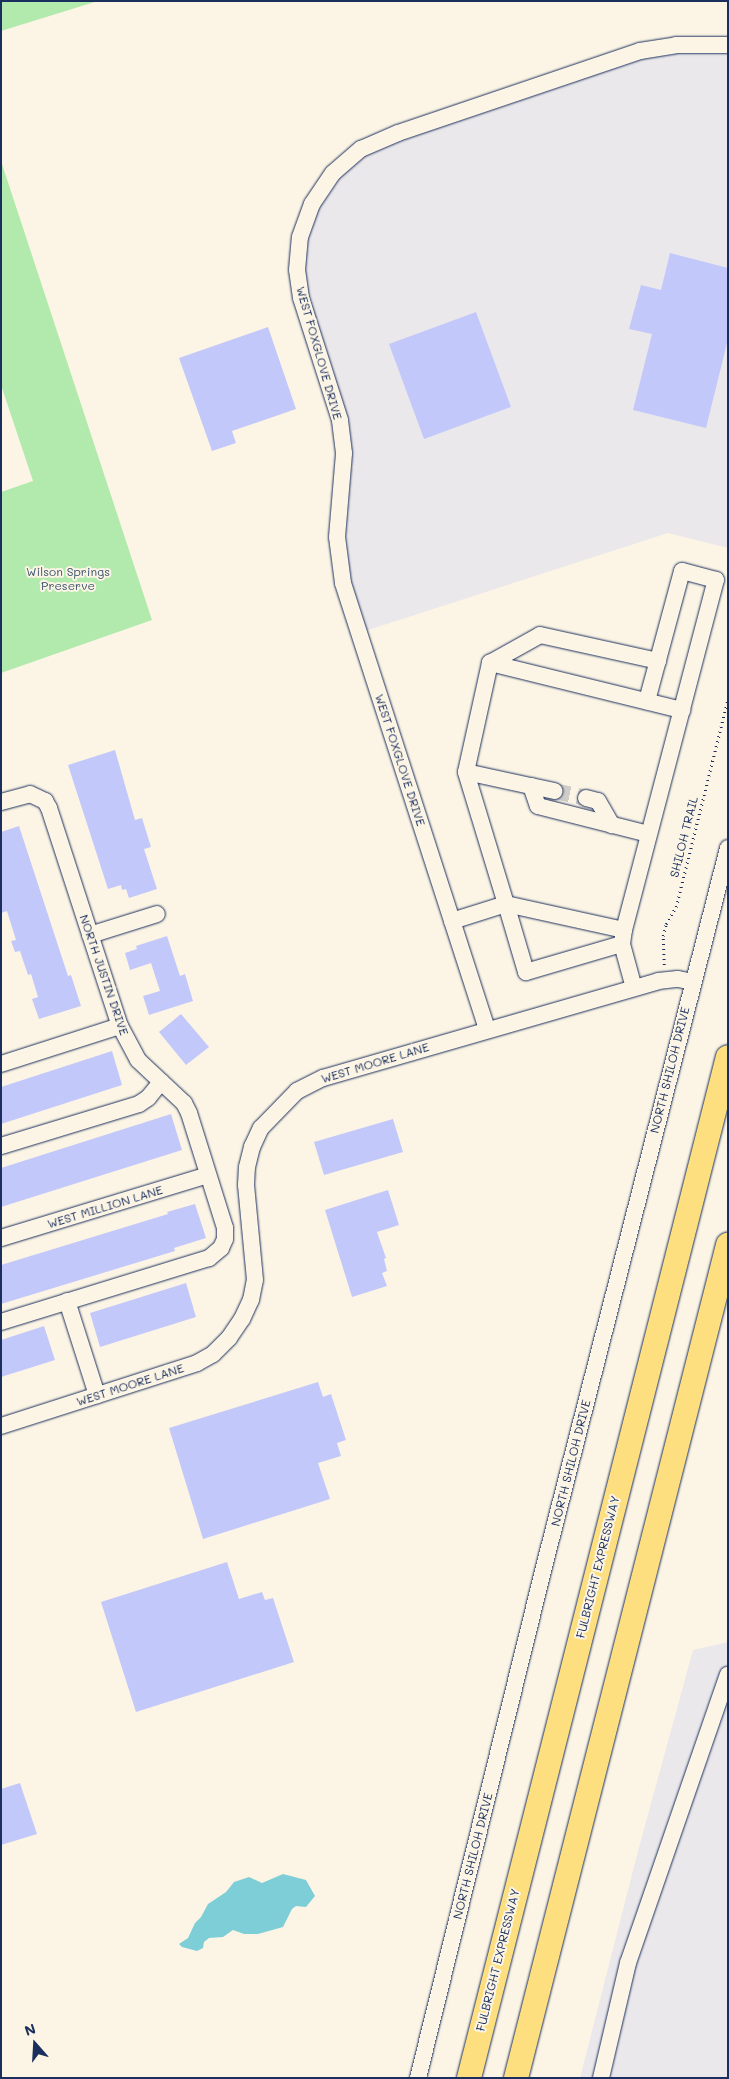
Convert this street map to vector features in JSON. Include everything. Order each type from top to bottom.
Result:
[{"type":"highway","name":"FULBRIGHT EXPRESSWAY","points":[[469,2078],[728,1057]]},
{"type":"highway","points":[[516,2078],[728,1245]]},
{"type":"street","name":"WEST FOXGLOVE DRIVE","points":[[487,1029],[343,583],[338,559],[344,453],[340,420],[301,298],[297,270],[300,237],[312,204],[333,173],[361,149],[407,130],[640,50],[676,45],[728,45]]},
{"type":"street","points":[[634,988],[623,937],[716,580],[682,571],[647,701]]},
{"type":"street","points":[[623,937],[526,972],[466,772],[490,664],[540,635],[658,661]]},
{"type":"street","points":[[490,664],[682,710]]},
{"type":"street","points":[[466,772],[554,791]]},
{"type":"street","points":[[531,786],[538,806],[649,834]]},
{"type":"street","name":"NORTH JUSTIN DRIVE","points":[[1,802],[30,794],[45,801],[120,1026],[138,1060],[184,1103],[225,1228],[225,1238],[216,1254],[209,1258],[67,1301]]},
{"type":"street","points":[[586,798],[598,801],[612,825]]},
{"type":"street","name":"NORTH SHILOH DRIVE","points":[[418,2078],[548,1553],[728,848]]},
{"type":"street","points":[[452,921],[506,904],[623,937]]},
{"type":"street","points":[[90,935],[157,914]]},
{"type":"street","name":"WEST MOORE LANE","points":[[1,1426],[197,1363],[213,1354],[229,1338],[242,1319],[251,1300],[254,1280],[246,1185],[247,1167],[252,1147],[261,1128],[297,1091],[323,1078],[634,988],[666,980],[678,979],[693,982]]},
{"type":"street","points":[[1,1064],[120,1026]]},
{"type":"street","points":[[1,1146],[139,1104],[148,1098],[161,1082]]},
{"type":"street","name":"WEST MILLION LANE","points":[[1,1238],[208,1175]]},
{"type":"street","points":[[1,1322],[67,1301],[97,1395]]},
{"type":"street","points":[[601,2078],[628,1963],[727,1678]]},
{"type":"path","name":"SHILOH TRAIL","points":[[666,980],[663,936],[666,924],[676,907],[728,698]]},
{"type":"shaded area","points":[[728,45],[728,548],[668,533],[359,633],[343,583],[344,453],[301,298],[312,204],[361,149],[607,60]]},
{"type":"shaded area","points":[[728,1642],[728,2078],[580,2078],[638,1851],[693,1650]]},
{"type":"green space","points":[[1,1],[98,1],[1,31]]},
{"type":"green space","name":"Wilson Springs Preserve","points":[[1,161],[152,620],[1,673],[1,492],[33,481],[1,385]]},
{"type":"water","points":[[283,1874],[306,1880],[315,1896],[306,1907],[296,1906],[292,1909],[283,1927],[258,1934],[244,1934],[233,1930],[223,1937],[209,1938],[204,1942],[203,1948],[197,1951],[182,1947],[179,1944],[188,1938],[195,1923],[201,1917],[208,1904],[226,1892],[234,1882],[249,1877],[262,1883]]},
{"type":"building","points":[[670,253],[728,268],[728,339],[706,428],[633,410],[652,334],[629,329],[641,285],[661,290]]},
{"type":"building","points":[[476,312],[511,407],[424,439],[389,344]]},
{"type":"building","points":[[268,327],[296,409],[232,431],[236,443],[212,451],[179,358]]},
{"type":"building","points":[[115,750],[135,820],[142,818],[151,847],[144,849],[157,889],[129,898],[126,889],[122,890],[121,885],[108,889],[68,765]]},
{"type":"building","points":[[19,826],[68,976],[71,975],[81,1006],[39,1019],[32,999],[38,997],[31,974],[28,975],[20,951],[15,952],[11,941],[16,940],[7,911],[1,913],[1,832]]},
{"type":"building","points":[[167,936],[180,976],[185,974],[193,1001],[149,1015],[143,996],[160,991],[151,963],[130,970],[125,953],[137,949],[136,946]]},
{"type":"building","points":[[181,1014],[209,1047],[186,1065],[159,1032]]},
{"type":"building","points":[[112,1051],[122,1085],[1,1124],[1,1087]]},
{"type":"building","points":[[171,1114],[182,1150],[1,1207],[1,1168]]},
{"type":"building","points":[[393,1119],[403,1152],[324,1175],[314,1142]]},
{"type":"building","points":[[388,1190],[399,1225],[377,1232],[386,1258],[384,1259],[387,1271],[382,1273],[387,1286],[352,1297],[325,1210]]},
{"type":"building","points":[[195,1204],[206,1238],[174,1248],[175,1251],[1,1304],[1,1265]]},
{"type":"building","points":[[186,1283],[196,1317],[100,1347],[90,1313]]},
{"type":"building","points":[[44,1326],[55,1360],[1,1377],[1,1340]]},
{"type":"building","points":[[318,1382],[323,1397],[331,1394],[346,1440],[337,1443],[341,1456],[318,1463],[330,1499],[203,1539],[169,1428]]},
{"type":"building","points":[[227,1562],[239,1599],[262,1592],[265,1600],[273,1598],[294,1662],[136,1712],[101,1602]]},
{"type":"building","points":[[20,1783],[37,1834],[1,1845],[1,1789]]},
{"type":"tunnel","points":[[554,791],[586,798]]}]
